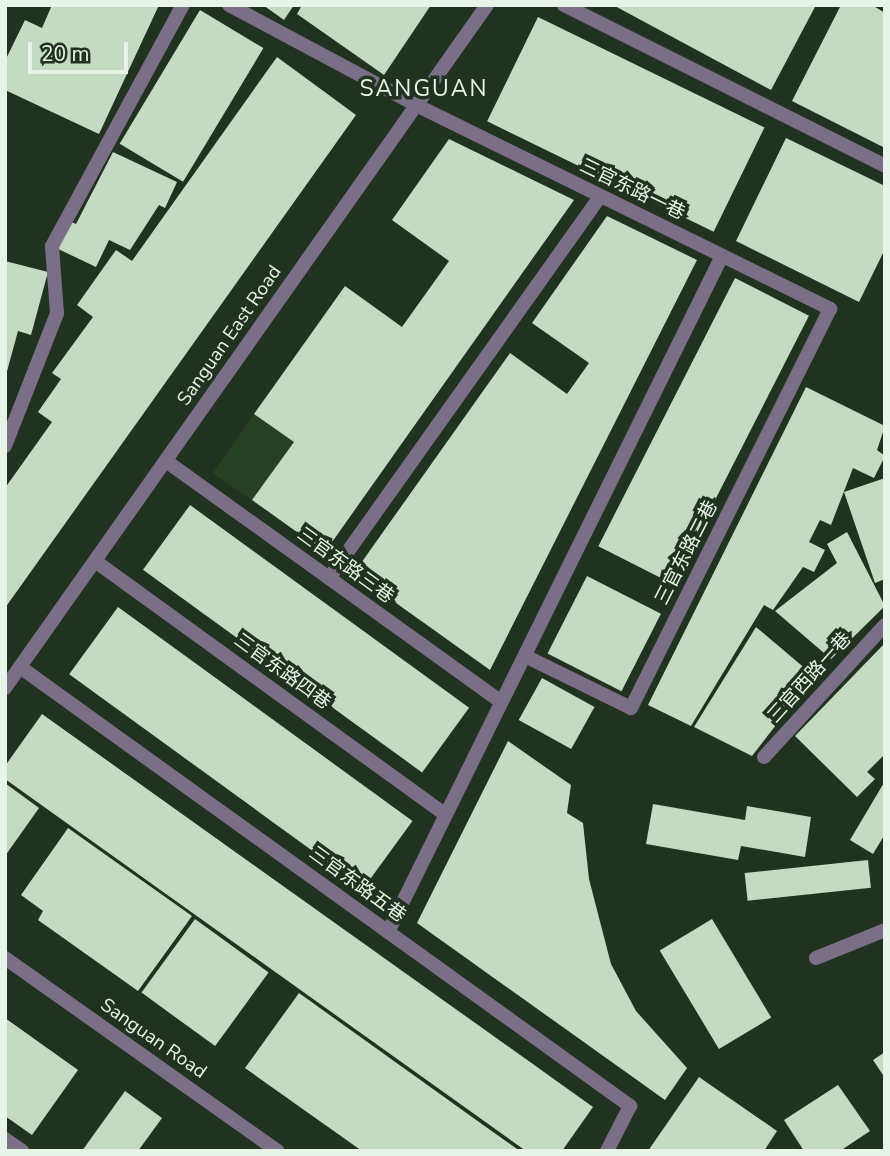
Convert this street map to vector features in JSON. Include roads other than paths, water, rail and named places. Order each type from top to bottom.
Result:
[{"type":"street","points":[[5,446],[57,313],[52,246],[183,5]]},
{"type":"street","name":"三官东路一巷","points":[[229,5],[416,105],[830,309]]},
{"type":"street","name":"Sanguan East Road","points":[[5,688],[487,5]]},
{"type":"street","points":[[564,5],[885,166]]},
{"type":"street","points":[[329,578],[600,196]]},
{"type":"street","points":[[388,932],[722,256]]},
{"type":"street","name":"三官东路二巷","points":[[524,656],[631,708],[830,309]]},
{"type":"street","name":"三官东路三巷","points":[[166,461],[502,702]]},
{"type":"street","name":"三官东路四巷","points":[[95,561],[446,815]]},
{"type":"street","name":"三官西路一巷","points":[[764,757],[885,625]]},
{"type":"street","name":"三官东路五巷","points":[[20,667],[630,1106],[607,1151]]},
{"type":"street","points":[[816,958],[885,930]]},
{"type":"street","name":"Sanguan Road","points":[[5,958],[278,1151]]},
{"type":"street","points":[[5,1139],[22,1151]]},
{"type":"district","name":"SANGUAN","points":[[424,89]]}]
